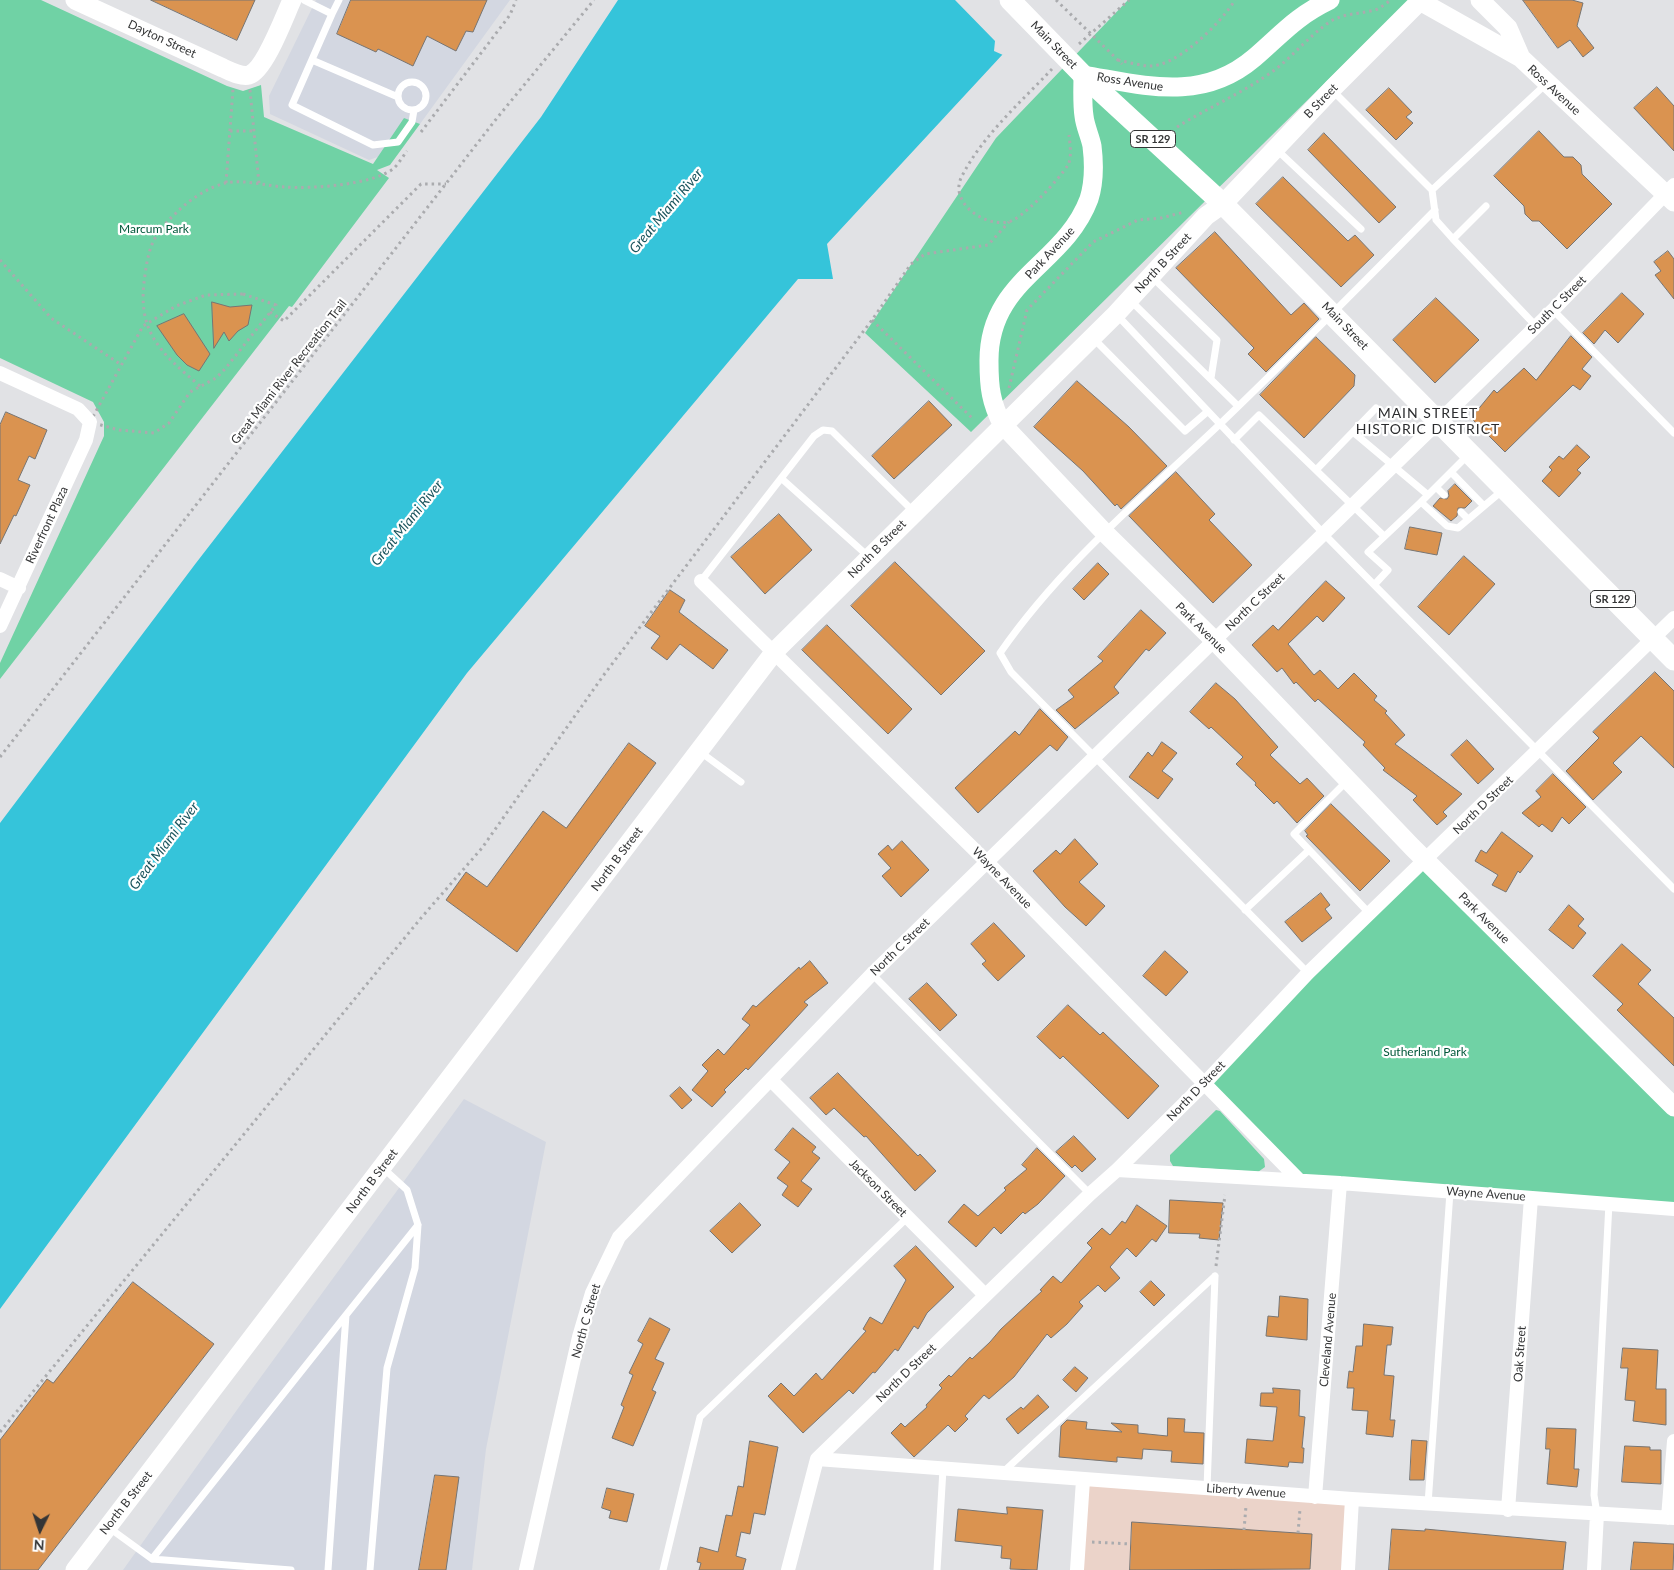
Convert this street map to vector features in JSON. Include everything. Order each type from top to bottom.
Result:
[{"type":"main road","name":"Dayton Street","points":[[75,0],[241,74]]},
{"type":"main road","points":[[241,74],[257,70],[292,0]]},
{"type":"main road","name":"Main Street","points":[[1010,0],[1070,63],[1223,204],[1333,313],[1503,490],[1674,660]]},
{"type":"main road","name":"Ross Avenue","points":[[1070,63],[1158,88],[1184,88],[1201,84],[1236,70],[1248,62],[1306,11],[1330,0]]},
{"type":"main road","name":"Ross Avenue","points":[[1420,0],[1521,58],[1671,194]]},
{"type":"main road","name":"B Street","points":[[1223,204],[1420,0]]},
{"type":"main road","points":[[1480,0],[1508,28],[1521,58]]},
{"type":"main road","name":"Park Avenue","points":[[1070,63],[1092,145],[1093,162],[1090,196],[1083,214],[1071,232],[1005,302],[996,319],[989,350],[989,390],[992,403],[1002,424],[1104,532],[1215,641],[1426,861],[1674,1107]]},
{"type":"main road","name":"North B Street","points":[[74,1570],[775,651],[1002,424],[1116,314],[1206,216],[1223,204]]},
{"type":"street","name":"South C Street","points":[[1438,422],[1671,194]]},
{"type":"street","points":[[0,373],[78,409],[90,422]]},
{"type":"street","name":"Riverfront Plaza","points":[[0,626],[86,440],[90,422]]},
{"type":"street","name":"North C Street","points":[[526,1570],[579,1337],[592,1293],[608,1257],[619,1238],[638,1216],[872,974],[988,863],[1094,757],[1354,506],[1438,422]]},
{"type":"street","points":[[0,579],[18,588]]},
{"type":"street","name":"Wayne Avenue","points":[[701,581],[775,651],[988,863],[1203,1085],[1299,1180]]},
{"type":"street","name":"North D Street","points":[[818,1459],[1090,1194],[1118,1170],[1203,1085],[1308,973],[1426,861],[1674,618]]},
{"type":"street","name":"Jackson Street","points":[[771,1080],[986,1295]]},
{"type":"street","name":"Wayne Avenue","points":[[1118,1170],[1299,1180],[1674,1209]]},
{"type":"street","name":"Cleveland Avenue","points":[[1315,1497],[1340,1183]]},
{"type":"street","name":"Oak Street","points":[[1508,1510],[1531,1198]]},
{"type":"street","points":[[1671,1518],[1674,1441]]},
{"type":"street","points":[[788,1570],[818,1459]]},
{"type":"street","name":"Liberty Avenue","points":[[818,1459],[1315,1497],[1508,1510],[1671,1518]]},
{"type":"street","points":[[1077,1570],[1083,1480]]},
{"type":"street","points":[[1348,1570],[1352,1499]]},
{"type":"street","points":[[1594,1570],[1597,1514]]},
{"type":"lane","points":[[304,0],[332,14]]},
{"type":"lane","points":[[339,0],[292,106],[373,145],[398,142],[412,122],[414,110]]},
{"type":"lane","points":[[312,60],[398,97],[404,107],[414,110],[424,104],[427,94],[421,84],[416,82],[406,83],[399,92],[398,97]]},
{"type":"lane","points":[[1432,190],[1548,83]]},
{"type":"lane","points":[[1332,89],[1432,190],[1436,220],[1536,326]]},
{"type":"lane","points":[[1276,148],[1361,229]]},
{"type":"lane","points":[[1453,239],[1486,206]]},
{"type":"lane","points":[[1308,973],[1011,672],[1000,653],[1026,615],[1104,532],[1219,425],[1435,210]]},
{"type":"lane","points":[[1151,276],[1217,340],[1211,378]]},
{"type":"lane","points":[[1129,299],[1238,406]]},
{"type":"lane","points":[[1552,310],[1674,433]]},
{"type":"lane","points":[[1116,314],[1324,534],[1674,889]]},
{"type":"lane","points":[[1092,337],[1185,431],[1207,412]]},
{"type":"lane","points":[[1316,470],[1376,408]]},
{"type":"lane","points":[[1234,440],[1258,415],[1384,536]]},
{"type":"lane","points":[[701,581],[814,436],[823,430],[832,431],[914,512]]},
{"type":"lane","points":[[1353,432],[1394,464],[1428,495]]},
{"type":"lane","points":[[1374,584],[1388,570],[1368,552],[1469,454]]},
{"type":"lane","points":[[1451,472],[1484,506]]},
{"type":"lane","points":[[781,478],[869,557]]},
{"type":"lane","points":[[1436,487],[1444,495]]},
{"type":"lane","points":[[1421,502],[1447,526],[1458,528],[1503,490]]},
{"type":"lane","points":[[1461,512],[1468,519]]},
{"type":"lane","points":[[699,751],[741,782]]},
{"type":"lane","points":[[1348,780],[1294,834],[1370,914]]},
{"type":"lane","points":[[1245,910],[1309,850]]},
{"type":"lane","points":[[872,974],[1090,1194]]},
{"type":"lane","points":[[370,1570],[387,1368],[416,1268],[418,1225],[407,1190],[382,1168]]},
{"type":"lane","points":[[1428,1504],[1450,1192]]},
{"type":"lane","points":[[1597,1514],[1594,1495],[1609,1203]]},
{"type":"lane","points":[[663,1570],[700,1417],[907,1218]]},
{"type":"lane","points":[[152,1559],[418,1225]]},
{"type":"lane","points":[[1002,1473],[1215,1276]]},
{"type":"lane","points":[[1207,1488],[1215,1276]]},
{"type":"lane","points":[[328,1570],[346,1315]]},
{"type":"lane","points":[[937,1570],[943,1469]]},
{"type":"lane","points":[[108,1527],[152,1559],[291,1570]]},
{"type":"path","points":[[417,138],[510,15],[516,0]]},
{"type":"path","name":"Great Miami River Recreation Trail","points":[[0,757],[446,184],[594,0]]},
{"type":"path","points":[[1056,0],[1094,39],[1117,60],[1130,68]]},
{"type":"path","points":[[1009,222],[987,221],[972,212],[960,197],[961,178],[987,139],[1070,63],[1129,0]]},
{"type":"path","points":[[1117,60],[1148,66],[1159,64],[1185,52],[1228,11],[1235,0]]},
{"type":"path","points":[[1177,127],[1208,108],[1234,96],[1277,68],[1309,36],[1333,20],[1352,13],[1376,10],[1391,0]]},
{"type":"path","points":[[241,74],[254,131],[258,184]]},
{"type":"path","points":[[226,183],[230,132],[241,74]]},
{"type":"path","points":[[230,132],[254,131]]},
{"type":"path","points":[[0,1432],[421,918],[482,848],[603,676],[872,320],[911,264],[926,254],[988,245],[1009,222],[1028,211],[1068,164],[1071,146],[1069,131]]},
{"type":"path","points":[[200,386],[172,362],[152,338],[146,324],[142,295],[148,251],[159,228],[184,205],[211,188],[226,183],[287,187],[361,182],[394,169],[411,146]]},
{"type":"path","points":[[270,312],[284,321],[421,184],[446,184]]},
{"type":"path","points":[[1008,388],[1027,310],[1093,242],[1138,220],[1179,214],[1187,210]]},
{"type":"path","points":[[0,260],[51,318],[120,364]]},
{"type":"path","points":[[206,294],[243,294],[276,305],[225,369],[216,378],[190,392],[169,423],[154,433],[119,430],[90,422],[120,364],[146,324],[176,306],[206,294]]},
{"type":"path","points":[[872,320],[974,419]]},
{"type":"path","points":[[1215,1276],[1225,1195]]},
{"type":"path","points":[[1244,1530],[1246,1492]]},
{"type":"path","points":[[1298,1533],[1301,1495]]},
{"type":"path","points":[[1079,1541],[1131,1544]]},
{"type":"shaded area","points":[[316,0],[510,0],[420,124],[398,150],[369,160],[270,114],[269,96]]},
{"type":"shaded area","points":[[464,1099],[546,1142],[486,1449],[472,1570],[123,1570],[244,1400]]},
{"type":"shaded area","points":[[1083,1480],[1352,1499],[1348,1570],[1077,1570]]},
{"type":"green space","name":"Marcum Park","points":[[0,0],[41,0],[227,86],[243,91],[261,85],[264,117],[373,164],[404,118],[420,124],[390,165],[377,170],[389,178],[292,307],[289,306],[0,679],[0,663],[104,436],[104,422],[93,402],[0,358]]},
{"type":"green space","points":[[1128,0],[1409,0],[971,432],[865,333],[996,138]]},
{"type":"green space","name":"Sutherland Park","points":[[1426,861],[1674,1107],[1674,1209],[1299,1180],[1203,1085]]},
{"type":"green space","points":[[1216,1110],[1220,1111],[1264,1159],[1265,1167],[1258,1172],[1173,1166],[1170,1161],[1170,1155]]},
{"type":"water","name":"Great Miami River","points":[[618,0],[1053,0],[827,244],[833,279],[798,279],[467,673],[0,1309],[0,823],[196,563],[541,117]]},
{"type":"pier","points":[[955,0],[1056,0],[1003,55],[994,51],[995,41]]},
{"type":"building","points":[[151,0],[255,0],[237,40]]},
{"type":"building","points":[[351,0],[487,0],[473,32],[466,31],[456,51],[427,36],[413,66],[378,49],[376,52],[337,34]]},
{"type":"building","points":[[1523,0],[1572,0],[1583,3],[1577,26],[1594,48],[1583,57],[1570,40],[1558,48]]},
{"type":"building","points":[[1657,87],[1674,106],[1674,151],[1634,108]]},
{"type":"building","points":[[1389,88],[1412,112],[1406,117],[1413,123],[1396,140],[1366,110]]},
{"type":"building","points":[[1539,131],[1564,157],[1573,157],[1581,165],[1582,174],[1612,204],[1567,249],[1539,221],[1532,221],[1525,214],[1524,206],[1494,176]]},
{"type":"building","points":[[1324,133],[1396,207],[1379,223],[1308,150]]},
{"type":"building","points":[[1283,177],[1348,241],[1355,235],[1374,255],[1341,287],[1256,204]]},
{"type":"building","points":[[1215,232],[1291,315],[1304,303],[1319,319],[1266,372],[1248,354],[1254,348],[1176,268]]},
{"type":"building","points":[[1668,251],[1674,259],[1674,299],[1655,275],[1661,271],[1654,262]]},
{"type":"building","points":[[1622,293],[1644,314],[1618,343],[1605,330],[1594,344],[1583,333]]},
{"type":"building","points":[[1436,298],[1479,340],[1435,383],[1393,340]]},
{"type":"building","points":[[212,302],[230,307],[252,305],[248,325],[238,331],[229,341],[224,332],[214,348]]},
{"type":"building","points":[[184,314],[210,354],[199,371],[187,365],[177,355],[157,326]]},
{"type":"building","points":[[1571,336],[1592,357],[1582,369],[1591,376],[1580,390],[1573,385],[1505,452],[1471,418],[1494,390],[1497,393],[1524,368],[1536,380]]},
{"type":"building","points":[[1316,337],[1355,375],[1354,386],[1304,438],[1260,395]]},
{"type":"building","points":[[1077,381],[1129,427],[1167,466],[1121,509],[1117,504],[1115,506],[1083,471],[1034,427]]},
{"type":"building","points":[[929,401],[952,425],[894,479],[872,456]]},
{"type":"building","points":[[6,412],[47,430],[35,459],[29,456],[18,480],[30,485],[16,516],[14,515],[0,544],[0,425]]},
{"type":"building","points":[[1577,445],[1590,457],[1577,470],[1581,473],[1559,497],[1542,481],[1552,470],[1549,467],[1559,456],[1563,459]]},
{"type":"building","points":[[1176,472],[1215,514],[1209,520],[1252,565],[1213,603],[1129,516]]},
{"type":"building","points":[[1455,484],[1472,501],[1465,508],[1458,508],[1457,516],[1451,521],[1433,506],[1440,498],[1447,499],[1449,496],[1448,491]]},
{"type":"building","points":[[779,514],[812,550],[765,594],[731,557]]},
{"type":"building","points":[[1410,527],[1442,533],[1437,555],[1405,549]]},
{"type":"building","points":[[1464,556],[1495,584],[1449,635],[1418,607]]},
{"type":"building","points":[[895,562],[985,651],[941,695],[851,606]]},
{"type":"building","points":[[1098,563],[1109,574],[1084,600],[1073,589]]},
{"type":"building","points":[[1326,581],[1345,598],[1323,622],[1317,616],[1288,644],[1314,675],[1320,670],[1338,689],[1354,673],[1377,696],[1374,700],[1387,711],[1385,713],[1405,735],[1395,744],[1462,794],[1443,812],[1447,816],[1437,825],[1413,800],[1417,796],[1383,770],[1385,768],[1363,745],[1365,742],[1318,699],[1315,702],[1296,682],[1294,684],[1282,668],[1277,672],[1252,645],[1273,625],[1278,630]]},
{"type":"building","points":[[670,590],[685,600],[679,612],[728,650],[713,669],[680,644],[667,660],[651,648],[660,636],[645,626]]},
{"type":"building","points":[[1141,610],[1166,633],[1149,651],[1146,649],[1114,687],[1119,693],[1075,729],[1056,710],[1074,697],[1068,690],[1103,661],[1098,657]]},
{"type":"building","points":[[827,625],[912,709],[888,734],[802,650]]},
{"type":"building","points":[[1655,672],[1674,691],[1674,768],[1641,736],[1613,763],[1622,772],[1593,800],[1566,771],[1599,738],[1593,732]]},
{"type":"building","points":[[1216,683],[1235,699],[1278,747],[1270,755],[1300,784],[1307,778],[1324,796],[1297,823],[1277,801],[1274,804],[1236,764],[1243,757],[1211,727],[1209,729],[1190,712]]},
{"type":"building","points":[[1040,709],[1068,737],[1057,751],[1050,745],[978,813],[955,788],[1015,731],[1019,735]]},
{"type":"building","points":[[1467,740],[1494,769],[1478,784],[1451,755]]},
{"type":"building","points":[[1162,742],[1177,753],[1162,771],[1173,779],[1158,799],[1129,777],[1148,752],[1152,756]]},
{"type":"building","points":[[629,743],[656,763],[517,952],[446,900],[466,872],[487,887],[543,811],[566,828]]},
{"type":"building","points":[[1553,774],[1586,807],[1569,824],[1562,817],[1552,832],[1542,824],[1539,827],[1522,813],[1541,797],[1536,791]]},
{"type":"building","points":[[1331,804],[1390,861],[1360,891],[1306,836],[1308,835],[1305,831]]},
{"type":"building","points":[[1502,832],[1533,856],[1520,873],[1518,871],[1506,892],[1492,885],[1498,875],[1475,861],[1481,850],[1486,853]]},
{"type":"building","points":[[1075,839],[1098,864],[1079,882],[1105,906],[1086,926],[1065,907],[1033,871],[1056,850],[1060,854]]},
{"type":"building","points":[[902,841],[929,870],[901,897],[882,876],[891,868],[878,854],[888,845],[892,850]]},
{"type":"building","points":[[1321,893],[1330,905],[1325,909],[1332,918],[1302,942],[1285,922]]},
{"type":"building","points":[[1569,905],[1584,919],[1578,926],[1586,933],[1573,949],[1549,930]]},
{"type":"building","points":[[994,923],[1025,956],[998,981],[982,964],[986,961],[971,944]]},
{"type":"building","points":[[1622,944],[1651,970],[1638,984],[1674,1018],[1674,1066],[1617,1010],[1623,1004],[1593,976]]},
{"type":"building","points":[[1165,951],[1188,972],[1166,996],[1143,976]]},
{"type":"building","points":[[810,961],[828,983],[804,1002],[808,1005],[748,1070],[746,1068],[724,1090],[726,1092],[712,1107],[692,1090],[708,1071],[702,1065],[718,1049],[724,1055],[750,1025],[742,1019],[753,1005],[756,1007],[799,967],[800,969]]},
{"type":"building","points":[[927,983],[957,1015],[940,1031],[909,999]]},
{"type":"building","points":[[1068,1005],[1100,1035],[1103,1032],[1159,1086],[1128,1119],[1063,1056],[1060,1059],[1037,1037]]},
{"type":"building","points":[[838,1073],[918,1156],[920,1154],[936,1171],[915,1191],[866,1136],[864,1137],[834,1108],[826,1115],[810,1098]]},
{"type":"building","points":[[680,1087],[692,1100],[682,1109],[670,1096]]},
{"type":"building","points":[[793,1128],[816,1147],[812,1152],[820,1158],[801,1181],[812,1189],[798,1207],[782,1195],[788,1186],[777,1178],[790,1162],[775,1150]]},
{"type":"building","points":[[1074,1136],[1096,1159],[1082,1172],[1075,1165],[1072,1168],[1056,1152]]},
{"type":"building","points":[[1037,1148],[1065,1176],[1038,1204],[1025,1214],[1023,1212],[1001,1234],[994,1227],[976,1247],[948,1222],[964,1204],[978,1216],[1006,1190],[1004,1188],[1027,1169],[1022,1165]]},
{"type":"building","points":[[1170,1200],[1223,1203],[1219,1240],[1199,1238],[1200,1234],[1169,1233]]},
{"type":"building","points":[[740,1203],[761,1225],[732,1253],[710,1231]]},
{"type":"building","points":[[1137,1205],[1167,1226],[1156,1242],[1152,1239],[1136,1257],[1127,1248],[1110,1267],[1120,1278],[1105,1292],[1098,1285],[1079,1302],[1083,1306],[1067,1324],[1051,1338],[1047,1334],[1014,1377],[989,1399],[984,1395],[965,1416],[968,1419],[955,1432],[948,1425],[914,1457],[891,1433],[901,1423],[905,1427],[927,1407],[926,1405],[942,1388],[939,1385],[949,1375],[951,1377],[970,1357],[972,1359],[990,1342],[1001,1329],[1042,1291],[1040,1290],[1053,1276],[1061,1283],[1092,1248],[1087,1243],[1102,1228],[1110,1235],[1122,1221],[1125,1223]]},
{"type":"building","points":[[916,1246],[954,1287],[927,1313],[918,1329],[914,1326],[898,1351],[895,1349],[875,1373],[873,1372],[853,1394],[849,1390],[803,1433],[768,1396],[781,1383],[794,1396],[816,1373],[822,1380],[866,1331],[863,1329],[870,1317],[882,1324],[906,1280],[894,1266]]},
{"type":"building","points":[[1151,1281],[1165,1295],[1154,1306],[1140,1292]]},
{"type":"building","points":[[133,1282],[214,1344],[38,1570],[0,1570],[0,1440],[47,1379],[53,1383]]},
{"type":"building","points":[[1280,1296],[1308,1299],[1307,1340],[1266,1336],[1268,1316],[1278,1317]]},
{"type":"building","points":[[650,1318],[670,1329],[655,1359],[664,1363],[652,1390],[656,1392],[633,1446],[612,1438],[624,1407],[621,1405],[633,1375],[629,1373],[643,1344],[638,1341]]},
{"type":"building","points":[[1364,1324],[1393,1327],[1391,1345],[1387,1345],[1384,1375],[1394,1376],[1390,1420],[1395,1420],[1393,1437],[1366,1434],[1368,1411],[1352,1410],[1354,1388],[1347,1388],[1349,1371],[1353,1372],[1356,1346],[1362,1346]]},
{"type":"building","points":[[1623,1348],[1658,1350],[1656,1389],[1666,1389],[1666,1425],[1633,1421],[1635,1401],[1625,1400],[1628,1368],[1621,1368]]},
{"type":"building","points":[[1075,1367],[1088,1378],[1076,1392],[1063,1380]]},
{"type":"building","points":[[1273,1388],[1300,1390],[1299,1416],[1305,1417],[1302,1448],[1304,1448],[1303,1463],[1289,1462],[1288,1467],[1245,1463],[1247,1439],[1273,1441],[1277,1407],[1260,1406],[1261,1393],[1273,1393]]},
{"type":"building","points":[[1038,1395],[1049,1407],[1018,1434],[1006,1419],[1021,1407],[1023,1409]]},
{"type":"building","points":[[1168,1418],[1185,1419],[1184,1432],[1204,1433],[1203,1464],[1171,1462],[1172,1451],[1143,1449],[1142,1459],[1117,1457],[1117,1462],[1059,1457],[1061,1426],[1067,1420],[1087,1422],[1086,1429],[1122,1432],[1111,1423],[1138,1425],[1138,1433],[1167,1436]]},
{"type":"building","points":[[1547,1428],[1576,1429],[1574,1469],[1579,1469],[1577,1487],[1547,1484],[1550,1449],[1546,1449]]},
{"type":"building","points":[[1412,1440],[1427,1441],[1424,1480],[1410,1480]]},
{"type":"building","points":[[750,1441],[778,1447],[765,1515],[754,1513],[750,1534],[741,1532],[736,1556],[746,1559],[743,1570],[699,1570],[701,1563],[697,1562],[700,1547],[718,1552],[726,1515],[732,1516],[738,1486],[743,1487]]},
{"type":"building","points":[[1625,1446],[1650,1447],[1650,1450],[1661,1450],[1661,1484],[1622,1482]]},
{"type":"building","points":[[435,1475],[459,1477],[446,1570],[419,1570]]},
{"type":"building","points":[[607,1488],[634,1494],[627,1522],[609,1518],[611,1511],[602,1508]]},
{"type":"building","points":[[1007,1507],[1043,1510],[1037,1570],[1010,1569],[1011,1559],[1001,1558],[1002,1546],[955,1541],[958,1509],[1007,1514]]},
{"type":"building","points":[[1132,1522],[1312,1534],[1310,1569],[1130,1570]]},
{"type":"building","points":[[1392,1529],[1425,1531],[1425,1529],[1566,1542],[1563,1570],[1389,1570]]},
{"type":"building","points":[[1634,1542],[1674,1544],[1673,1570],[1631,1570]]},
{"type":"district","name":"MAIN STREET HISTORIC DISTRICT","points":[[1428,422]]}]
